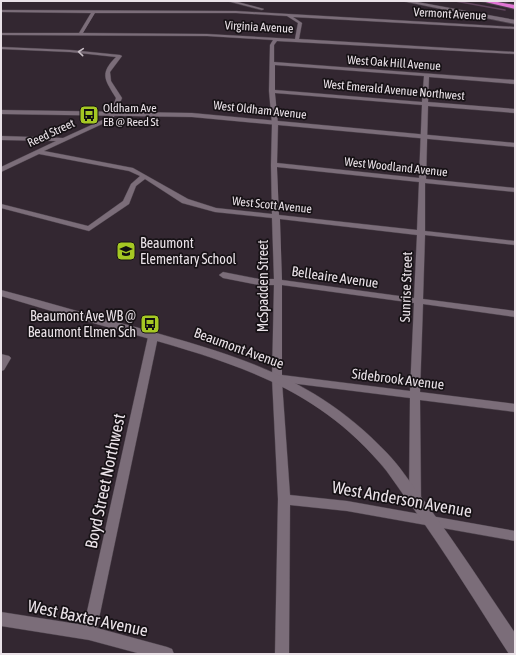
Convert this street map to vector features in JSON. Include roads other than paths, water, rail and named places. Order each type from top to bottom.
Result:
[{"type":"highway","points":[[484,1],[515,7]]},
{"type":"highway","points":[[501,1],[515,4]]},
{"type":"street","points":[[229,1],[287,14],[300,23],[297,39]]},
{"type":"street","points":[[404,1],[515,22]]},
{"type":"street","name":"Vermont Avenue","points":[[1,11],[236,12],[515,28]]},
{"type":"street","points":[[80,35],[94,11]]},
{"type":"street","name":"Virginia Avenue","points":[[1,34],[207,35],[515,52]]},
{"type":"street","name":"McSpadden Street","points":[[276,39],[272,45],[272,91],[275,124],[274,165],[278,282],[277,378],[284,499],[282,654]]},
{"type":"street","points":[[1,48],[120,56],[110,65],[106,74],[109,84],[119,98],[114,113]]},
{"type":"street","name":"West Oak Hill Avenue","points":[[272,63],[515,82]]},
{"type":"street","name":"Sunrise Street","points":[[415,500],[415,395],[422,233],[423,137],[428,75]]},
{"type":"street","name":"West Emerald Avenue Northwest","points":[[272,91],[515,111]]},
{"type":"street","name":"West Oldham Avenue","points":[[1,112],[192,115],[275,124],[515,145]]},
{"type":"street","name":"Reed Street","points":[[1,170],[111,118],[114,113]]},
{"type":"street","points":[[1,138],[65,139]]},
{"type":"street","name":"West Scott Avenue","points":[[37,152],[131,169],[145,176],[184,201],[215,210],[515,243]]},
{"type":"street","name":"West Woodland Avenue","points":[[274,165],[515,190]]},
{"type":"street","points":[[1,206],[89,229],[126,202],[133,185],[145,176]]},
{"type":"street","name":"Belleaire Avenue","points":[[223,275],[259,282],[278,282],[515,314]]},
{"type":"street","name":"Beaumont Avenue","points":[[1,293],[208,352],[277,378],[298,389],[335,413],[359,433],[384,458],[431,520],[515,648]]},
{"type":"street","name":"Boyd Street Northwest","points":[[89,633],[153,337]]},
{"type":"street","points":[[1,368],[4,358]]},
{"type":"street","name":"Sidebrook Avenue","points":[[277,378],[515,408]]},
{"type":"street","name":"West Anderson Avenue","points":[[284,499],[347,506],[515,536]]},
{"type":"street","name":"West Baxter Avenue","points":[[1,619],[89,633],[167,654]]},
{"type":"waterway","points":[[455,1],[505,10]]},
{"type":"place","name":"Oldham Ave EB @ Reed St","points":[[89,115]]},
{"type":"place","name":"Beaumont Elementary School","points":[[126,251]]},
{"type":"place","name":"Beaumont Ave WB @ Beaumont Elmen Sch","points":[[150,324]]}]
